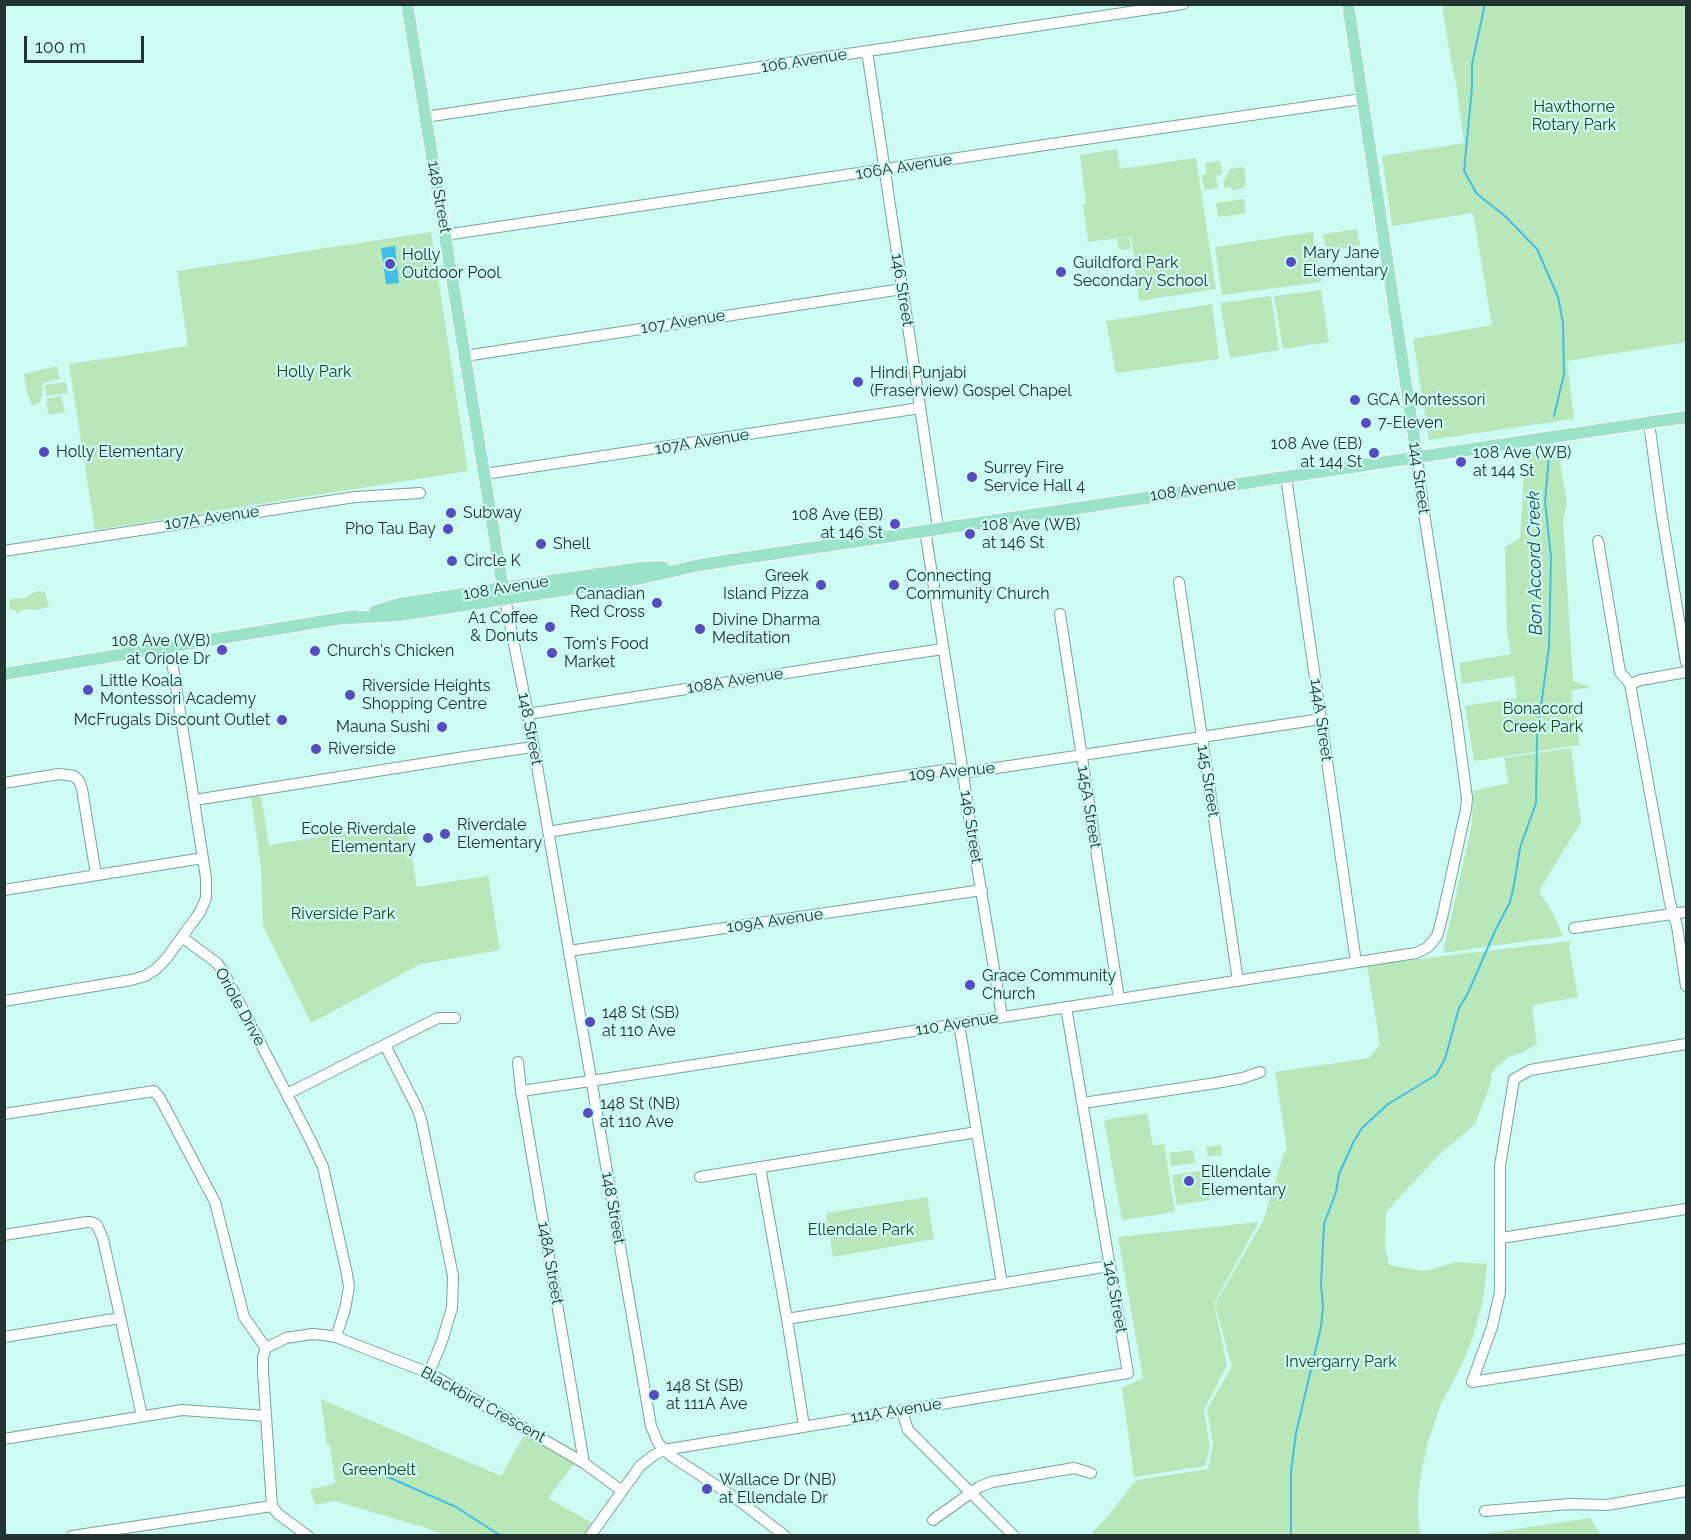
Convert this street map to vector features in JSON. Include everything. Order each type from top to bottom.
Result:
[{"type":"main road","name":"148 Street","points":[[407,4],[504,594]]},
{"type":"main road","name":"144 Street","points":[[1348,4],[1417,457]]},
{"type":"main road","name":"108 Avenue","points":[[4,674],[350,618],[399,604],[504,594],[641,568],[700,565],[1686,417]]},
{"type":"street","name":"106 Avenue","points":[[425,117],[1183,4]]},
{"type":"street","name":"146 Street","points":[[867,51],[938,528]]},
{"type":"street","name":"106A Avenue","points":[[445,236],[1362,99]]},
{"type":"street","name":"107 Avenue","points":[[465,356],[902,289]]},
{"type":"street","name":"107A Avenue","points":[[485,474],[920,408]]},
{"type":"street","points":[[1649,423],[1686,662]]},
{"type":"street","name":"144 Street","points":[[1417,457],[1467,798],[1442,918],[1437,936],[1428,947]]},
{"type":"street","name":"144A Street","points":[[1286,477],[1356,962]]},
{"type":"street","name":"107A Avenue","points":[[4,551],[355,497],[420,493]]},
{"type":"street","name":"146 Street","points":[[925,530],[1002,1017]]},
{"type":"street","points":[[1598,541],[1620,672],[1630,684],[1670,903],[1677,926],[1686,986]]},
{"type":"street","name":"145 Street","points":[[1179,582],[1238,981]]},
{"type":"street","name":"148 Street","points":[[504,594],[528,714],[649,1417],[654,1434],[664,1450]]},
{"type":"street","name":"145A Street","points":[[1060,614],[1119,999]]},
{"type":"street","points":[[4,1001],[139,978],[162,964],[200,912],[206,898],[206,878],[170,648]]},
{"type":"street","name":"108A Avenue","points":[[528,714],[943,649]]},
{"type":"street","points":[[1630,684],[1686,672]]},
{"type":"street","name":"109 Avenue","points":[[548,832],[927,772],[951,769],[963,773],[1321,719]]},
{"type":"street","points":[[195,800],[533,747]]},
{"type":"street","points":[[4,783],[59,774],[74,776],[79,781],[96,875]]},
{"type":"street","points":[[4,890],[203,858]]},
{"type":"street","name":"109A Avenue","points":[[568,951],[982,890]]},
{"type":"street","points":[[1574,928],[1686,912]]},
{"type":"street","name":"Oriole Drive","points":[[183,938],[217,963],[323,1167],[347,1274],[348,1298],[336,1337]]},
{"type":"street","name":"110 Avenue","points":[[521,1091],[1416,953],[1428,947]]},
{"type":"street","name":"146 Street","points":[[1066,1008],[1128,1373]]},
{"type":"street","points":[[287,1094],[438,1018],[455,1018]]},
{"type":"street","points":[[959,1024],[1002,1284]]},
{"type":"street","points":[[1686,1044],[1530,1070],[1514,1079],[1500,1166],[1500,1292],[1492,1327],[1472,1382],[1686,1349]]},
{"type":"street","points":[[385,1045],[421,1119],[453,1276],[452,1308],[429,1372]]},
{"type":"street","name":"148A Street","points":[[518,1062],[584,1463]]},
{"type":"street","points":[[1083,1103],[1216,1083],[1260,1072]]},
{"type":"street","points":[[4,1114],[154,1091],[160,1098],[215,1202],[244,1317],[266,1348],[263,1357],[263,1371],[272,1506],[278,1514],[308,1536]]},
{"type":"street","points":[[700,1177],[977,1132]]},
{"type":"street","points":[[759,1167],[804,1426]]},
{"type":"street","points":[[1501,1238],[1686,1209]]},
{"type":"street","points":[[4,1235],[87,1222],[98,1225],[142,1416]]},
{"type":"street","points":[[787,1319],[1109,1266]]},
{"type":"street","points":[[4,1337],[120,1318]]},
{"type":"street","name":"Blackbird Crescent","points":[[266,1348],[286,1338],[318,1334],[336,1337],[429,1372],[584,1463],[622,1491]]},
{"type":"street","name":"111A Avenue","points":[[664,1450],[1128,1373]]},
{"type":"street","points":[[4,1439],[188,1410],[266,1416]]},
{"type":"street","points":[[902,1411],[908,1430],[1014,1536]]},
{"type":"street","points":[[590,1536],[646,1461],[664,1450],[737,1499],[785,1536]]},
{"type":"street","points":[[933,1520],[979,1487],[996,1481],[1074,1468],[1090,1473]]},
{"type":"street","points":[[1485,1510],[1570,1504],[1607,1505],[1686,1491]]},
{"type":"street","points":[[72,1536],[106,1533],[272,1506]]},
{"type":"green space","name":"Hawthorne Rotary Park","points":[[1442,5],[1686,5],[1686,342],[1567,361],[1574,419],[1429,440],[1413,339],[1492,325],[1473,213],[1392,226],[1382,156],[1464,143]]},
{"type":"green space","points":[[1117,149],[1120,169],[1196,158],[1216,289],[1139,301],[1131,236],[1129,237],[1131,249],[1122,250],[1118,247],[1117,239],[1127,237],[1088,242],[1080,155]]},
{"type":"green space","points":[[1220,161],[1222,174],[1216,176],[1218,188],[1204,190],[1202,175],[1207,174],[1205,163]]},
{"type":"green space","points":[[1244,167],[1246,187],[1232,191],[1231,187],[1224,188],[1224,181],[1230,169]]},
{"type":"green space","points":[[1244,199],[1246,213],[1218,217],[1216,203]]},
{"type":"green space","points":[[1357,229],[1360,245],[1326,251],[1323,234]]},
{"type":"green space","name":"Holly Park","points":[[431,232],[468,471],[95,530],[69,364],[188,346],[177,271]]},
{"type":"green space","points":[[1313,232],[1321,282],[1222,295],[1215,247]]},
{"type":"green space","points":[[1321,290],[1329,342],[1283,349],[1274,296]]},
{"type":"green space","points":[[1271,296],[1279,350],[1230,358],[1220,303]]},
{"type":"green space","points":[[1212,304],[1219,359],[1116,373],[1106,321]]},
{"type":"green space","points":[[57,366],[60,379],[43,383],[41,401],[32,406],[24,374]]},
{"type":"green space","points":[[66,382],[68,393],[46,396],[45,385]]},
{"type":"green space","points":[[61,396],[65,412],[49,415],[46,399]]},
{"type":"green space","name":"Bonaccord Creek Park","points":[[1558,451],[1567,503],[1563,520],[1573,681],[1591,687],[1571,691],[1580,745],[1474,761],[1465,706],[1517,698],[1516,689],[1514,676],[1462,684],[1459,663],[1511,654],[1507,633],[1505,547],[1520,539],[1524,474],[1530,455]]},
{"type":"green space","points":[[37,591],[45,592],[49,607],[38,610],[24,609],[17,613],[10,610],[11,598],[25,598]]},
{"type":"green space","points":[[1571,748],[1581,822],[1539,891],[1563,936],[1443,953],[1472,823],[1473,791],[1509,783],[1504,758]]},
{"type":"green space","name":"Riverside Park","points":[[261,796],[269,845],[406,823],[417,887],[488,876],[500,950],[421,964],[311,1023],[263,926],[261,867],[251,797]]},
{"type":"green space","name":"Invergarry Park","points":[[1571,941],[1569,947],[1578,997],[1533,1005],[1537,1044],[1508,1057],[1495,1069],[1475,1124],[1439,1155],[1386,1212],[1385,1245],[1389,1265],[1425,1271],[1456,1262],[1487,1264],[1483,1300],[1474,1334],[1463,1362],[1441,1404],[1427,1445],[1418,1502],[1421,1535],[1092,1536],[1093,1531],[1105,1520],[1136,1480],[1208,1469],[1213,1445],[1207,1409],[1232,1367],[1215,1304],[1263,1221],[1287,1149],[1275,1072],[1369,1058],[1380,1044],[1367,965]]},
{"type":"green space","points":[[1147,1113],[1153,1146],[1164,1144],[1175,1212],[1122,1220],[1104,1120]]},
{"type":"green space","points":[[1221,1145],[1222,1155],[1208,1157],[1206,1147]]},
{"type":"green space","points":[[1193,1150],[1196,1163],[1171,1166],[1169,1153]]},
{"type":"green space","points":[[1205,1170],[1210,1200],[1177,1205],[1172,1175]]},
{"type":"green space","name":"Ellendale Park","points":[[927,1197],[934,1239],[833,1257],[826,1213]]},
{"type":"green space","points":[[1259,1222],[1214,1303],[1227,1365],[1204,1410],[1210,1448],[1205,1466],[1134,1477],[1122,1388],[1143,1378],[1118,1237]]},
{"type":"green space","name":"Greenbelt","points":[[321,1399],[501,1476],[526,1432],[575,1463],[548,1498],[593,1523],[584,1535],[445,1535],[335,1501],[315,1505],[310,1490],[335,1483]]},
{"type":"green space","points":[[1590,1518],[1601,1535],[1476,1535]]},
{"type":"water","points":[[395,246],[399,283],[386,284],[381,248]]},
{"type":"waterway","name":"Bon Accord Creek","points":[[1485,4],[1472,64],[1464,171],[1477,194],[1506,217],[1537,249],[1558,297],[1563,323],[1564,374],[1554,416]]},
{"type":"waterway","name":"Bon Accord Creek","points":[[1291,1536],[1291,1472],[1296,1433],[1321,1327],[1324,1224],[1336,1192],[1339,1174],[1362,1128],[1388,1104],[1436,1075],[1445,1059],[1459,1008],[1510,902],[1520,848],[1536,803],[1537,736],[1549,647],[1551,557],[1545,501],[1549,457]]},
{"type":"waterway","points":[[379,1473],[456,1507],[501,1536]]},
{"type":"place","name":"Mary Jane Elementary","points":[[1291,262]]},
{"type":"place","name":"Holly Outdoor Pool","points":[[390,264]]},
{"type":"place","name":"Guildford Park Secondary School","points":[[1061,272]]},
{"type":"place","name":"Hindi Punjabi (Fraserview) Gospel Chapel","points":[[858,382]]},
{"type":"place","name":"GCA Montessori","points":[[1355,400]]},
{"type":"place","name":"7-Eleven","points":[[1366,423]]},
{"type":"place","name":"Holly Elementary","points":[[44,452]]},
{"type":"place","name":"108 Ave (EB) at 144 St","points":[[1374,453]]},
{"type":"place","name":"108 Ave (WB) at 144 St","points":[[1461,462]]},
{"type":"place","name":"Surrey Fire Service Hall 4","points":[[972,477]]},
{"type":"place","name":"Subway","points":[[451,513]]},
{"type":"place","name":"108 Ave (EB) at 146 St","points":[[895,524]]},
{"type":"place","name":"Pho Tau Bay","points":[[448,529]]},
{"type":"place","name":"108 Ave (WB) at 146 St","points":[[970,534]]},
{"type":"place","name":"Shell","points":[[541,544]]},
{"type":"place","name":"Circle K","points":[[452,561]]},
{"type":"place","name":"Greek Island Pizza","points":[[821,585]]},
{"type":"place","name":"Connecting Community Church","points":[[894,585]]},
{"type":"place","name":"Canadian Red Cross","points":[[657,603]]},
{"type":"place","name":"A1 Coffee & Donuts","points":[[550,627]]},
{"type":"place","name":"Divine Dharma Meditation","points":[[700,629]]},
{"type":"place","name":"108 Ave (WB) at Oriole Dr","points":[[222,650]]},
{"type":"place","name":"Church's Chicken","points":[[315,651]]},
{"type":"place","name":"Tom's Food Market","points":[[552,653]]},
{"type":"place","name":"Little Koala Montessori Academy","points":[[88,690]]},
{"type":"place","name":"Riverside Heights Shopping Centre","points":[[350,695]]},
{"type":"place","name":"McFrugals Discount Outlet","points":[[282,720]]},
{"type":"place","name":"Mauna Sushi","points":[[442,727]]},
{"type":"place","name":"Riverside","points":[[316,749]]},
{"type":"place","name":"Riverdale Elementary","points":[[445,834]]},
{"type":"place","name":"Ecole Riverdale Elementary","points":[[428,838]]},
{"type":"place","name":"Grace Community Church","points":[[970,985]]},
{"type":"place","name":"148 St (SB) at 110 Ave","points":[[590,1022]]},
{"type":"place","name":"148 St (NB) at 110 Ave","points":[[588,1113]]},
{"type":"place","name":"Ellendale Elementary","points":[[1189,1181]]},
{"type":"place","name":"148 St (SB) at 111A Ave","points":[[654,1395]]},
{"type":"place","name":"Wallace Dr (NB) at Ellendale Dr","points":[[707,1489]]}]
